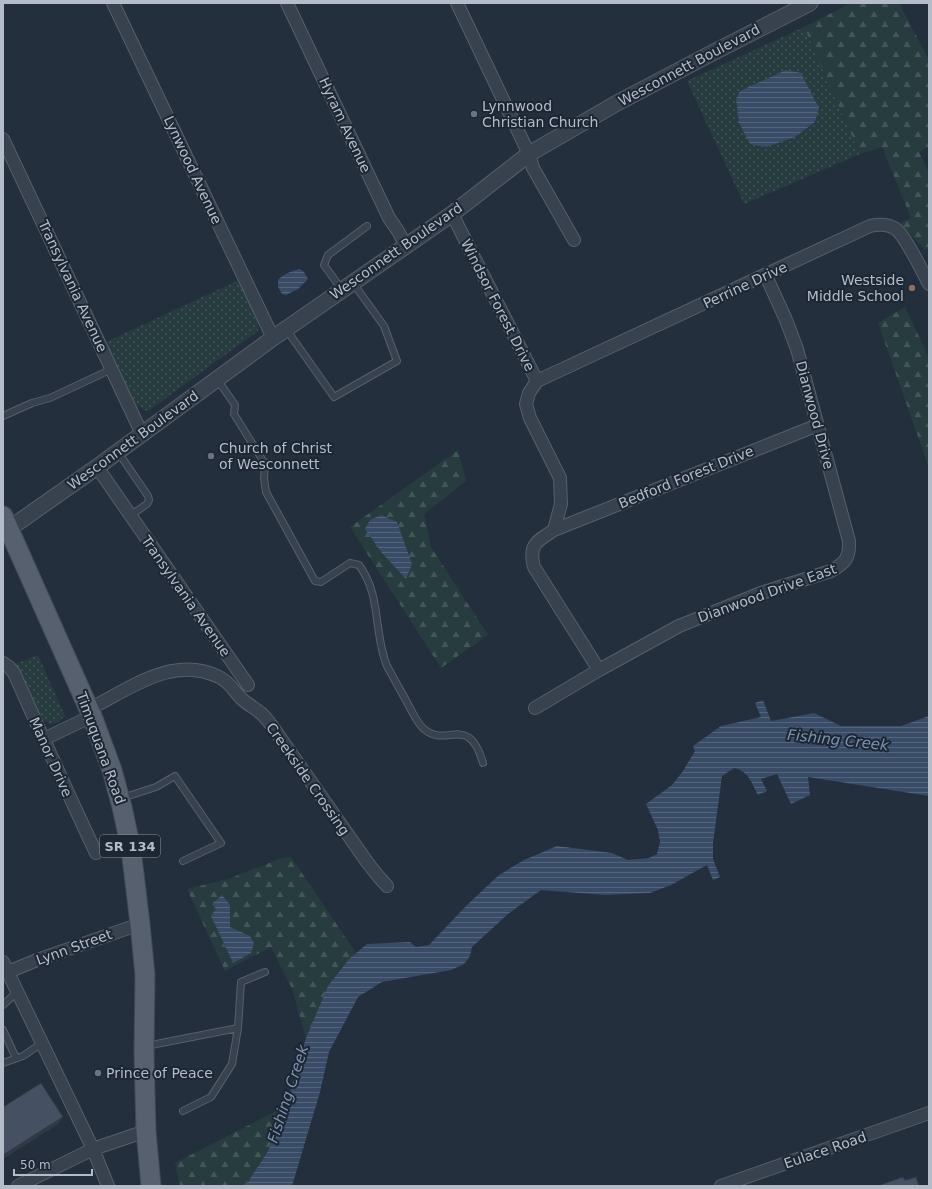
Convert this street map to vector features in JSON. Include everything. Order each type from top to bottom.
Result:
[{"type":"main road","name":"Timuquana Road","points":[[5,526],[90,713],[112,770],[120,799],[131,849],[145,975],[144,1046],[146,1131],[151,1186]]},
{"type":"street","name":"Lynwood Avenue","points":[[113,3],[273,338]]},
{"type":"street","name":"Hyram Avenue","points":[[288,3],[389,218],[406,246]]},
{"type":"street","points":[[457,3],[529,154],[533,168],[574,240]]},
{"type":"street","name":"Wesconnett Boulevard","points":[[5,526],[97,467],[273,338],[452,214],[529,154],[616,103],[810,3]]},
{"type":"street","name":"Transylvania Avenue","points":[[3,139],[142,434]]},
{"type":"street","name":"Windsor Forest Drive","points":[[452,214],[536,381],[529,393],[526,404],[530,418],[560,478],[561,504],[554,530]]},
{"type":"street","name":"Perrine Drive","points":[[536,381],[766,276],[870,226],[882,224],[896,229],[904,238],[928,278]]},
{"type":"street","name":"Dianwood Drive","points":[[766,276],[797,348],[849,541],[850,549],[848,558]]},
{"type":"street","name":"Bedford Forest Drive","points":[[554,530],[818,425]]},
{"type":"street","name":"Transylvania Avenue","points":[[97,467],[248,685]]},
{"type":"street","points":[[554,530],[537,541],[534,546],[532,559],[534,567],[598,670]]},
{"type":"street","name":"Dianwood Drive East","points":[[535,708],[598,670],[679,626],[761,593],[831,571],[841,565],[848,558]]},
{"type":"street","name":"Manor Drive","points":[[3,664],[9,667],[14,673],[96,853]]},
{"type":"street","name":"Creekside Crossing","points":[[44,739],[142,681],[154,676],[170,671],[186,670],[204,672],[219,677],[232,686],[240,698],[262,714],[272,726],[363,856],[387,886]]},
{"type":"street","name":"Lynn Street","points":[[5,967],[37,960],[140,924]]},
{"type":"street","points":[[5,967],[93,1149],[108,1186]]},
{"type":"street","name":"Eulace Road","points":[[722,1186],[929,1113]]},
{"type":"street","points":[[18,1186],[93,1149],[146,1131]]},
{"type":"lane","points":[[286,329],[334,397],[397,361],[384,326],[347,286],[324,265],[328,255],[367,226]]},
{"type":"lane","points":[[3,416],[32,403],[50,398],[112,369]]},
{"type":"lane","points":[[217,379],[235,405],[234,414],[265,464],[264,478],[266,492],[315,581],[321,582],[350,563],[359,565],[366,574],[372,592],[378,622],[381,650],[386,666],[416,720],[425,730],[433,734],[460,734],[468,736],[475,744],[484,763]]},
{"type":"lane","points":[[118,452],[148,496],[149,500],[147,504],[131,515]]},
{"type":"lane","points":[[120,799],[156,787],[175,776],[221,843],[183,861]]},
{"type":"lane","points":[[183,1110],[211,1097],[232,1064],[238,1028],[241,982],[265,972]]},
{"type":"lane","points":[[3,1005],[17,992]]},
{"type":"lane","points":[[144,1046],[238,1028]]},
{"type":"lane","points":[[3,1030],[16,1058]]},
{"type":"lane","points":[[3,1063],[23,1056],[42,1043]]},
{"type":"green space","points":[[851,3],[899,3],[929,60],[929,146],[919,152],[929,173],[929,248],[925,250],[900,223],[911,218],[882,147],[860,154],[804,27]]},
{"type":"green space","points":[[804,27],[860,154],[744,204],[687,81]]},
{"type":"green space","points":[[239,280],[257,319],[258,331],[148,411],[135,404],[106,342]]},
{"type":"green space","points":[[905,307],[929,358],[929,468],[878,323]]},
{"type":"green space","points":[[458,450],[466,481],[424,514],[431,547],[488,635],[441,668],[350,527]],"holes":[[[370,520],[382,553],[366,529]]]},
{"type":"green space","points":[[38,655],[65,716],[58,722],[50,724],[42,719],[15,664]]},
{"type":"green space","points":[[291,857],[356,953],[347,961],[332,981],[306,1038],[292,989],[271,947],[225,971],[187,889],[228,879],[282,858]],"holes":[[[230,905],[230,927],[250,936],[233,963],[211,916],[216,909]]]},
{"type":"green space","points":[[286,1106],[268,1151],[246,1186],[180,1186],[175,1163]]},
{"type":"water","points":[[786,70],[801,73],[819,108],[815,122],[795,137],[766,147],[750,144],[739,123],[736,99],[740,91]]},
{"type":"water","points":[[300,269],[304,272],[308,279],[298,289],[286,295],[282,294],[278,287],[278,280],[285,274]]},
{"type":"water","points":[[381,515],[397,522],[412,564],[406,579],[382,553],[365,529],[370,520]]},
{"type":"water","name":"Fishing Creek","points":[[763,700],[771,721],[814,713],[841,726],[901,726],[929,716],[929,796],[808,777],[810,795],[791,804],[777,774],[761,779],[767,791],[758,795],[747,775],[734,768],[722,776],[713,843],[713,859],[720,877],[713,880],[707,865],[671,885],[650,893],[605,895],[541,890],[508,914],[472,947],[470,956],[464,964],[451,970],[382,982],[358,997],[329,1052],[320,1092],[292,1186],[246,1186],[268,1151],[286,1106],[306,1038],[328,986],[349,959],[367,944],[410,942],[416,947],[429,945],[467,905],[499,875],[524,860],[557,846],[612,853],[628,860],[649,858],[657,854],[660,842],[658,830],[646,804],[672,785],[683,771],[695,751],[693,746],[721,726],[761,717],[755,703]]},
{"type":"water","points":[[222,895],[230,905],[230,927],[250,936],[254,943],[251,953],[233,963],[211,916],[216,909],[212,904]]},
{"type":"building","points":[[41,1083],[63,1117],[3,1155],[3,1107]]},
{"type":"building","points":[[903,1177],[906,1180],[916,1177],[919,1186],[880,1186],[880,1185]]},
{"type":"place","name":"Lynnwood Christian Church","points":[[474,114]]},
{"type":"place","name":"Westside Middle School","points":[[912,288]]},
{"type":"place","name":"Church of Christ of Wesconnett","points":[[211,456]]},
{"type":"place","name":"Prince of Peace","points":[[98,1073]]}]
